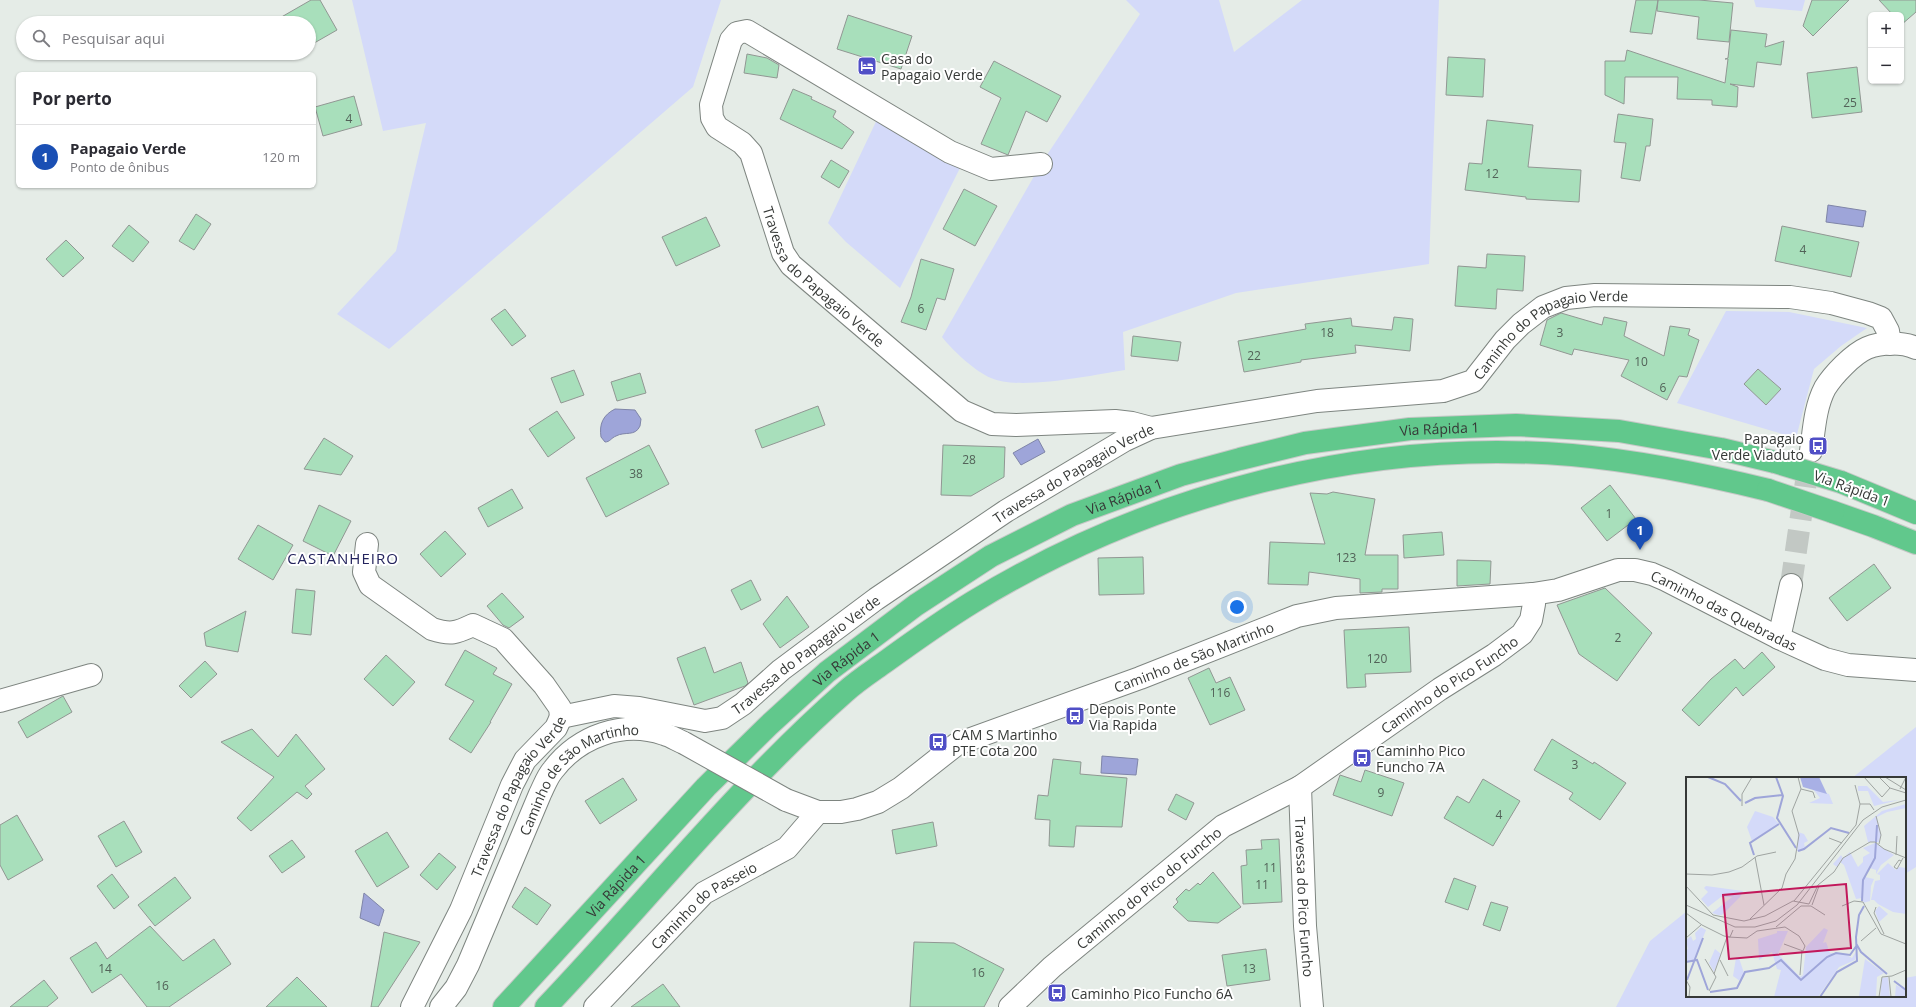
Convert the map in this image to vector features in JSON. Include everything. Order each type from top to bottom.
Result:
[{"type":"highway","name":"Via Rápida 1","points":[[504,1007],[706,787],[768,726],[827,672],[916,605],[992,556],[1072,515],[1181,475],[1305,443],[1410,429],[1516,425],[1619,431],[1714,447],[1775,462],[1841,482],[1916,512]]},
{"type":"highway","name":"Via Rápida 1","points":[[546,1007],[731,803],[786,746],[848,689],[934,625],[1008,580],[1080,544],[1132,522],[1192,501],[1306,472],[1410,456],[1463,453],[1569,455],[1669,468],[1768,490],[1873,526],[1916,543]]},
{"type":"street","name":"Travessa do Papagaio Verde","points":[[1041,164],[990,169],[950,152],[747,31],[738,33],[731,40],[711,105],[712,118],[717,127],[742,143],[750,153],[783,253],[791,265],[962,411],[992,424],[1016,426],[1115,421],[1132,423],[1151,428]]},
{"type":"street","name":"Caminho do Papagaio Verde","points":[[1151,428],[1317,401],[1444,390],[1466,384],[1473,381],[1521,324],[1543,307],[1566,298],[1595,295],[1790,297],[1831,303],[1881,318],[1888,330],[1905,346]]},
{"type":"street","points":[[1811,451],[1816,411],[1825,388],[1834,375],[1848,362],[1868,348],[1905,346]]},
{"type":"street","name":"Travessa do Papagaio Verde","points":[[412,1007],[461,910],[515,779],[526,760],[556,728],[561,717],[614,706],[638,708],[705,721],[722,718],[743,704],[781,670],[876,599],[1006,511],[1125,440],[1151,428]]},
{"type":"street","points":[[367,544],[364,572],[370,585],[432,629],[443,633],[456,633],[474,625],[503,638],[544,685],[560,708],[561,717]]},
{"type":"street","name":"Caminho das Quebradas","points":[[1533,594],[1558,590],[1618,570],[1635,570],[1652,574],[1666,580],[1779,638],[1825,659],[1848,664],[1916,670]]},
{"type":"street","points":[[1779,638],[1791,585]]},
{"type":"street","name":"Caminho do Pico Funcho","points":[[1300,787],[1440,689],[1522,634],[1531,620],[1534,604],[1533,594]]},
{"type":"street","name":"Caminho de São Martinho","points":[[441,1007],[456,988],[468,965],[540,794],[552,771],[564,757],[590,738],[606,732],[626,729],[644,730],[664,734],[684,743],[786,800],[818,812],[841,812],[857,809],[878,802],[901,788],[957,744],[1126,683],[1297,616],[1336,608],[1533,594]]},
{"type":"street","points":[[0,701],[91,675]]},
{"type":"street","name":"Caminho do Pico do Funcho","points":[[1010,1007],[1052,967],[1223,826],[1300,787]]},
{"type":"street","name":"Travessa do Pico Funcho","points":[[1300,787],[1304,926],[1312,1007]]},
{"type":"street","name":"Caminho do Passeio","points":[[595,1007],[704,893],[787,848],[818,812]]},
{"type":"shaded area","points":[[352,0],[721,0],[693,87],[389,349],[337,314],[396,251],[426,123],[383,131]]},
{"type":"shaded area","points":[[1126,0],[1219,0],[1234,52],[1302,0],[1439,0],[1429,264],[1236,293],[1123,332],[1125,370],[1056,381],[1019,383],[1003,382],[978,371],[965,360],[942,337],[1041,164],[1140,14]]},
{"type":"shaded area","points":[[1754,0],[1805,0],[1802,11],[1756,7]]},
{"type":"shaded area","points":[[881,111],[965,158],[900,288],[846,242],[828,223]]},
{"type":"shaded area","points":[[1726,311],[1789,312],[1867,328],[1841,346],[1814,369],[1796,438],[1677,403]]},
{"type":"shaded area","points":[[1916,727],[1916,867],[1906,873],[1906,777],[1853,777]]},
{"type":"shaded area","points":[[1686,912],[1686,997],[1906,997],[1906,978],[1916,976],[1916,1007],[1616,1007],[1650,941]]},
{"type":"water","points":[[1828,205],[1866,211],[1863,227],[1826,222]]},
{"type":"water","points":[[615,409],[635,410],[641,419],[640,426],[633,433],[619,435],[605,442],[601,437],[601,424],[607,414]]},
{"type":"water","points":[[1038,439],[1045,452],[1021,465],[1013,453]]},
{"type":"water","points":[[1102,756],[1138,759],[1136,775],[1101,773]]},
{"type":"water","points":[[364,893],[384,910],[379,926],[360,918]]},
{"type":"building","points":[[311,0],[320,0],[337,30],[316,42],[316,16],[283,16]]},
{"type":"building","points":[[1636,0],[1658,0],[1652,34],[1630,32]]},
{"type":"building","points":[[1658,0],[1699,0],[1733,3],[1729,42],[1697,39],[1699,17],[1657,11]]},
{"type":"building","points":[[1812,0],[1849,0],[1813,36],[1803,26]]},
{"type":"building","points":[[1879,0],[1916,0],[1916,12],[1904,22],[1904,12],[1890,12]]},
{"type":"building","points":[[848,15],[912,36],[901,69],[837,49]]},
{"type":"building","points":[[1731,30],[1767,34],[1765,47],[1784,41],[1781,65],[1757,62],[1754,87],[1730,84],[1738,87],[1737,107],[1712,105],[1712,100],[1677,99],[1678,77],[1625,77],[1624,104],[1605,95],[1605,61],[1625,61],[1627,50],[1725,83],[1728,59],[1725,59],[1728,58]]},
{"type":"building","points":[[747,54],[767,58],[779,65],[777,78],[744,73]]},
{"type":"building","points":[[1448,57],[1485,59],[1483,97],[1446,95]]},
{"type":"building","points":[[994,61],[1061,96],[1047,122],[1026,111],[1008,155],[981,144],[1001,98],[980,87]]},
{"type":"building","points":[[1857,67],[1862,112],[1812,118],[1807,73]]},
{"type":"building","points":[[793,89],[812,97],[811,99],[836,111],[833,117],[854,132],[842,149],[780,119]]},
{"type":"building","points":[[354,96],[362,125],[323,136],[316,107]]},
{"type":"building","points":[[1618,114],[1653,119],[1650,146],[1646,146],[1640,181],[1621,178],[1626,143],[1614,142]]},
{"type":"building","points":[[1487,120],[1533,125],[1528,167],[1581,170],[1579,202],[1526,199],[1526,197],[1465,190],[1469,163],[1482,164]]},
{"type":"building","points":[[831,160],[849,171],[839,188],[821,177]]},
{"type":"building","points":[[964,189],[997,206],[975,246],[943,229]]},
{"type":"building","points":[[196,214],[211,224],[194,250],[179,241]]},
{"type":"building","points":[[706,217],[720,246],[676,266],[662,237]]},
{"type":"building","points":[[129,225],[149,242],[133,262],[112,246]]},
{"type":"building","points":[[1782,226],[1859,242],[1851,277],[1775,261]]},
{"type":"building","points":[[66,240],[84,258],[63,277],[46,259]]},
{"type":"building","points":[[1487,254],[1525,256],[1523,291],[1497,289],[1496,309],[1455,306],[1458,266],[1486,268]]},
{"type":"building","points":[[921,259],[954,269],[945,300],[937,298],[926,330],[901,322],[911,297]]},
{"type":"building","points":[[505,309],[526,336],[512,346],[491,319]]},
{"type":"building","points":[[1561,313],[1602,325],[1604,317],[1627,322],[1624,336],[1664,356],[1670,326],[1690,329],[1688,335],[1699,340],[1687,377],[1679,376],[1667,400],[1621,376],[1629,360],[1574,349],[1572,355],[1540,345],[1547,320]]},
{"type":"building","points":[[1394,317],[1413,319],[1410,351],[1355,345],[1356,353],[1301,360],[1301,362],[1244,372],[1238,341],[1306,329],[1305,324],[1351,318],[1352,326],[1392,330]]},
{"type":"building","points":[[1133,336],[1181,342],[1178,361],[1131,356]]},
{"type":"building","points":[[1758,369],[1781,389],[1766,405],[1744,384]]},
{"type":"building","points":[[574,370],[584,395],[561,403],[551,378]]},
{"type":"building","points":[[640,373],[646,393],[617,401],[611,382]]},
{"type":"building","points":[[818,406],[825,425],[762,448],[755,430]]},
{"type":"building","points":[[557,411],[575,438],[548,457],[529,429]]},
{"type":"building","points":[[324,438],[353,456],[341,475],[304,469]]},
{"type":"building","points":[[649,445],[669,484],[606,517],[586,478]]},
{"type":"building","points":[[943,445],[1005,447],[1004,477],[971,496],[941,495]]},
{"type":"building","points":[[1610,485],[1636,519],[1607,541],[1581,508]]},
{"type":"building","points":[[512,489],[523,508],[488,527],[478,508]]},
{"type":"building","points":[[1333,492],[1375,499],[1365,555],[1398,555],[1398,589],[1382,589],[1382,592],[1360,593],[1360,579],[1309,572],[1308,585],[1268,584],[1270,542],[1325,544],[1310,493],[1327,494]]},
{"type":"building","points":[[319,505],[351,521],[333,556],[303,541]]},
{"type":"building","points":[[258,525],[293,545],[273,580],[238,559]]},
{"type":"building","points":[[445,531],[466,554],[441,577],[420,554]]},
{"type":"building","points":[[1442,532],[1444,555],[1404,558],[1403,535]]},
{"type":"building","points":[[1143,557],[1144,594],[1099,595],[1098,558]]},
{"type":"building","points":[[1457,560],[1491,561],[1490,584],[1457,586]]},
{"type":"building","points":[[1874,564],[1891,588],[1847,621],[1829,598]]},
{"type":"building","points":[[751,580],[761,600],[741,610],[731,590]]},
{"type":"building","points":[[1605,588],[1652,633],[1617,681],[1579,654],[1557,605]]},
{"type":"building","points":[[296,589],[315,591],[311,635],[292,633]]},
{"type":"building","points":[[502,593],[524,617],[509,628],[503,625],[487,606]]},
{"type":"building","points":[[787,596],[809,627],[780,648],[763,624]]},
{"type":"building","points":[[246,611],[238,652],[206,646],[204,633]]},
{"type":"building","points":[[1409,627],[1411,672],[1365,674],[1366,687],[1347,688],[1344,630]]},
{"type":"building","points":[[705,647],[714,673],[741,662],[748,683],[745,686],[694,705],[677,658]]},
{"type":"building","points":[[465,650],[497,668],[493,674],[512,684],[491,722],[471,753],[449,739],[474,701],[445,685]]},
{"type":"building","points":[[1762,652],[1775,667],[1743,696],[1736,687],[1699,726],[1682,710],[1711,679],[1735,659],[1744,669]]},
{"type":"building","points":[[386,655],[415,682],[393,706],[364,679]]},
{"type":"building","points":[[205,661],[217,674],[191,698],[179,686]]},
{"type":"building","points":[[1209,668],[1216,683],[1230,677],[1245,710],[1210,725],[1188,678]]},
{"type":"building","points":[[63,696],[72,712],[27,738],[18,722]]},
{"type":"building","points":[[252,729],[278,757],[296,734],[325,769],[305,786],[312,794],[307,799],[297,792],[251,831],[237,818],[274,777],[221,742]]},
{"type":"building","points":[[1552,739],[1593,764],[1594,762],[1626,783],[1600,820],[1569,799],[1573,793],[1534,770]]},
{"type":"building","points":[[1053,759],[1081,762],[1080,774],[1127,778],[1122,827],[1076,826],[1074,847],[1049,846],[1050,820],[1035,819],[1038,795],[1048,796]]},
{"type":"building","points":[[1365,770],[1404,783],[1392,816],[1333,795],[1340,775],[1361,782]]},
{"type":"building","points":[[623,778],[637,800],[600,824],[585,801]]},
{"type":"building","points":[[1483,779],[1520,801],[1493,846],[1444,818],[1457,796],[1469,803]]},
{"type":"building","points":[[1176,794],[1194,803],[1186,820],[1168,810]]},
{"type":"building","points":[[17,815],[43,860],[8,880],[0,865],[0,825]]},
{"type":"building","points":[[124,821],[142,852],[116,867],[98,836]]},
{"type":"building","points":[[933,822],[937,846],[896,854],[892,830]]},
{"type":"building","points":[[387,832],[409,867],[377,887],[355,851]]},
{"type":"building","points":[[1279,839],[1282,902],[1243,904],[1241,866],[1247,865],[1246,850],[1262,849],[1261,840]]},
{"type":"building","points":[[292,840],[305,857],[282,873],[269,856]]},
{"type":"building","points":[[439,853],[456,867],[437,890],[420,875]]},
{"type":"building","points":[[1213,872],[1241,907],[1218,923],[1188,921],[1173,907],[1178,902],[1176,899],[1186,889],[1189,891],[1198,883],[1200,885]]},
{"type":"building","points":[[112,874],[129,897],[114,909],[97,886]]},
{"type":"building","points":[[175,877],[191,898],[155,926],[138,905]]},
{"type":"building","points":[[1454,878],[1476,886],[1468,910],[1445,902]]},
{"type":"building","points":[[525,887],[551,905],[537,925],[512,907]]},
{"type":"building","points":[[1491,902],[1508,907],[1500,931],[1483,925]]},
{"type":"building","points":[[150,926],[183,961],[214,939],[231,964],[169,1007],[147,1007],[121,974],[92,993],[70,958],[96,942],[107,959]]},
{"type":"building","points":[[384,932],[420,942],[378,1007],[371,1007]]},
{"type":"building","points":[[914,942],[954,943],[1004,969],[984,1007],[910,1007]]},
{"type":"building","points":[[1266,949],[1270,980],[1227,986],[1222,955]]},
{"type":"building","points":[[297,977],[327,1007],[266,1007]]},
{"type":"building","points":[[44,980],[58,998],[47,1007],[10,1007]]},
{"type":"building","points":[[663,984],[680,1007],[631,1007]]},
{"type":"tunnel","points":[[1791,585],[1810,454]]},
{"type":"place","name":"Casa do Papagaio Verde","points":[[867,66]]},
{"type":"place","name":"Papagaio Verde Viaduto","points":[[1818,446]]},
{"type":"place","name":"Papagaio Verde","points":[[1640,550]]},
{"type":"place","name":"Depois Ponte Via Rapida","points":[[1075,716]]},
{"type":"place","name":"CAM S Martinho PTE Cota 200","points":[[938,742]]},
{"type":"place","name":"Caminho Pico Funcho 7A","points":[[1362,758]]},
{"type":"place","name":"Caminho Pico Funcho 6A","points":[[1057,993]]},
{"type":"district","name":"CASTANHEIRO","points":[[343,558]]}]
